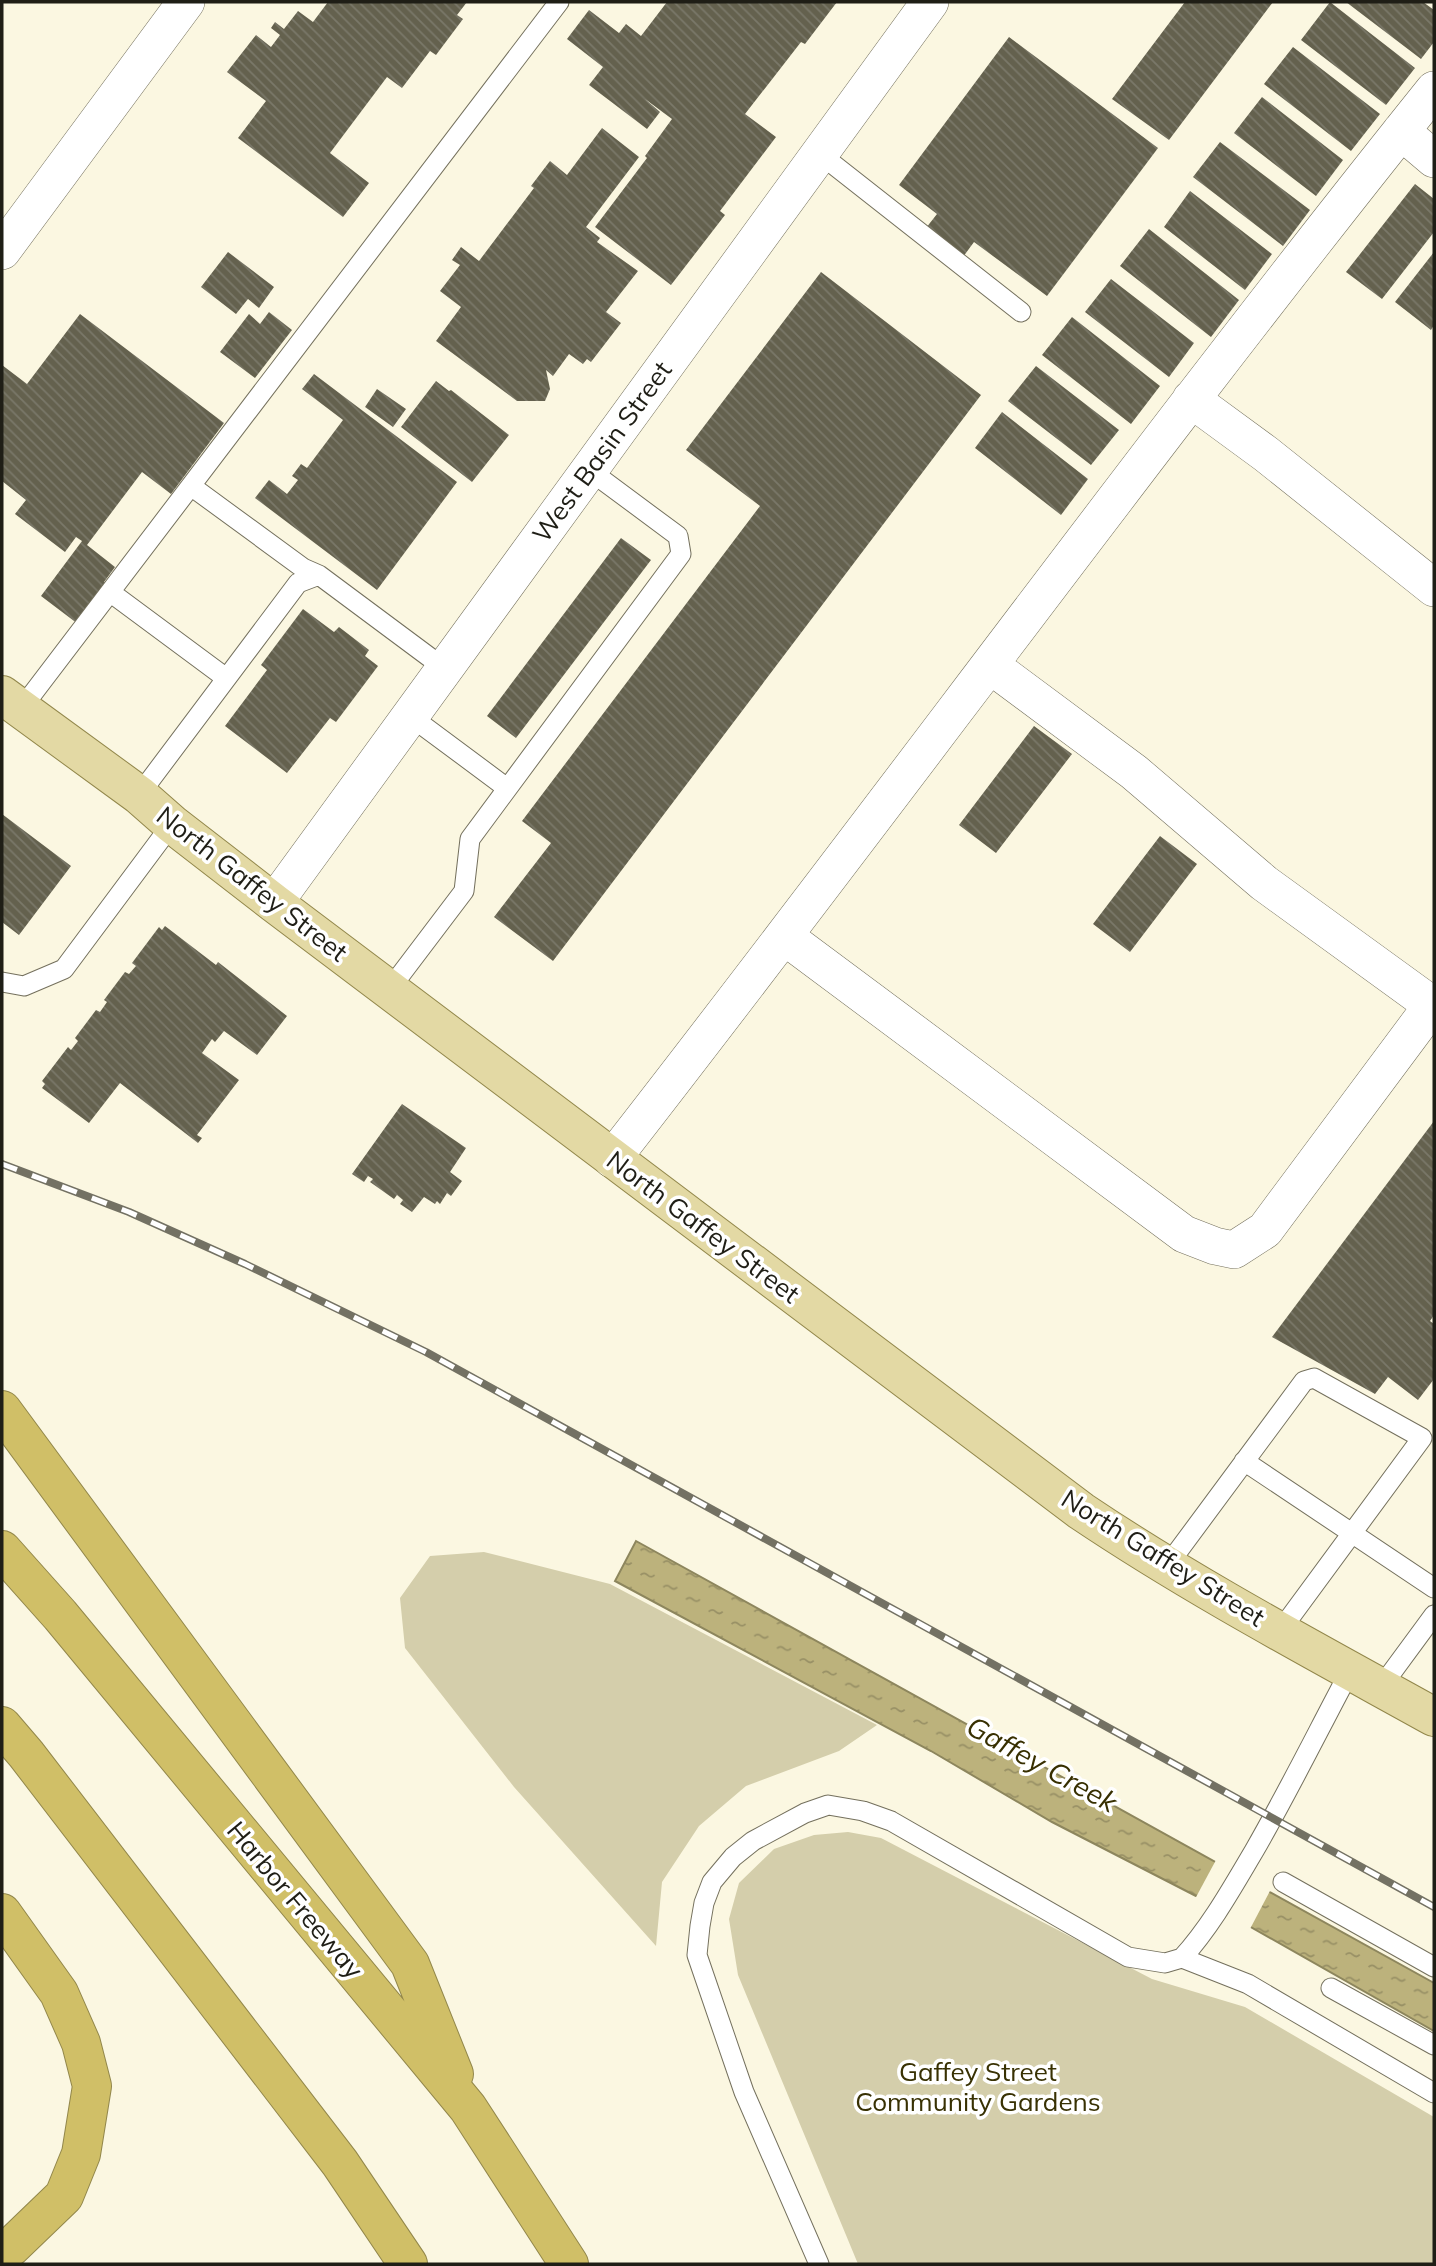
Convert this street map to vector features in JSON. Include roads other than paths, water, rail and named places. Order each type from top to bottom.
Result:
[{"type":"highway","points":[[2,1410],[410,1964],[468,2108]]},
{"type":"highway","name":"Harbor Freeway","points":[[2,1550],[60,1615],[468,2108],[569,2264]]},
{"type":"highway","points":[[2,1726],[340,2163],[408,2264]]},
{"type":"highway","points":[[2,1913],[59,1993],[81,2043],[92,2087],[81,2154],[64,2196],[2,2253]]},
{"type":"main road","name":"North Gaffey Street","points":[[11,702],[139,795],[274,903],[1081,1510],[1167,1566],[1434,1717]]},
{"type":"street","points":[[2,251],[186,2]]},
{"type":"street","name":"West Basin Street","points":[[274,903],[930,2]]},
{"type":"street","points":[[612,1158],[784,936],[1191,399],[1434,90]]},
{"type":"street","points":[[1401,131],[1434,159]]},
{"type":"street","points":[[1191,399],[1266,454],[1434,588]]},
{"type":"street","points":[[784,936],[1184,1234],[1234,1250],[1265,1230],[1433,1004],[1264,883],[1134,772],[990,665]]},
{"type":"lane","points":[[11,702],[110,592],[559,2]]},
{"type":"lane","points":[[820,154],[1021,312]]},
{"type":"lane","points":[[389,989],[464,891],[470,839],[681,554],[678,536],[589,470]]},
{"type":"lane","points":[[191,486],[303,568],[319,575],[444,668]]},
{"type":"lane","points":[[139,795],[298,583],[319,575]]},
{"type":"lane","points":[[110,592],[226,678]]},
{"type":"lane","points":[[410,716],[507,788]]},
{"type":"lane","points":[[2,982],[24,986],[64,969],[172,824]]},
{"type":"lane","points":[[1167,1566],[1304,1381],[1314,1378],[1428,1442],[1351,1534],[1280,1631]]},
{"type":"lane","points":[[1244,1461],[1434,1588]]},
{"type":"lane","points":[[819,2264],[744,2092],[697,1955],[704,1903],[712,1882],[733,1857],[753,1841],[805,1813],[828,1805],[863,1811],[891,1821],[1128,1957],[1165,1963],[1182,1958],[1202,1935],[1272,1819],[1366,1679],[1434,1615]]},
{"type":"lane","points":[[1283,1882],[1434,1967]]},
{"type":"lane","points":[[1182,1958],[1248,1984],[1434,2093]]},
{"type":"lane","points":[[1331,1988],[1434,2045]]},
{"type":"water","points":[[636,1541],[1434,1983],[1434,2031],[1196,1896],[1052,1822],[931,1751],[615,1581]]},
{"type":"railway","points":[[2,1164],[129,1212],[245,1264],[426,1352],[1434,1907]]},
{"type":"water label","name":"Gaffey Creek","points":[[1042,1764]]},
{"type":"park label","name":"Gaffey Street Community Gardens","points":[[978,2087]]}]
